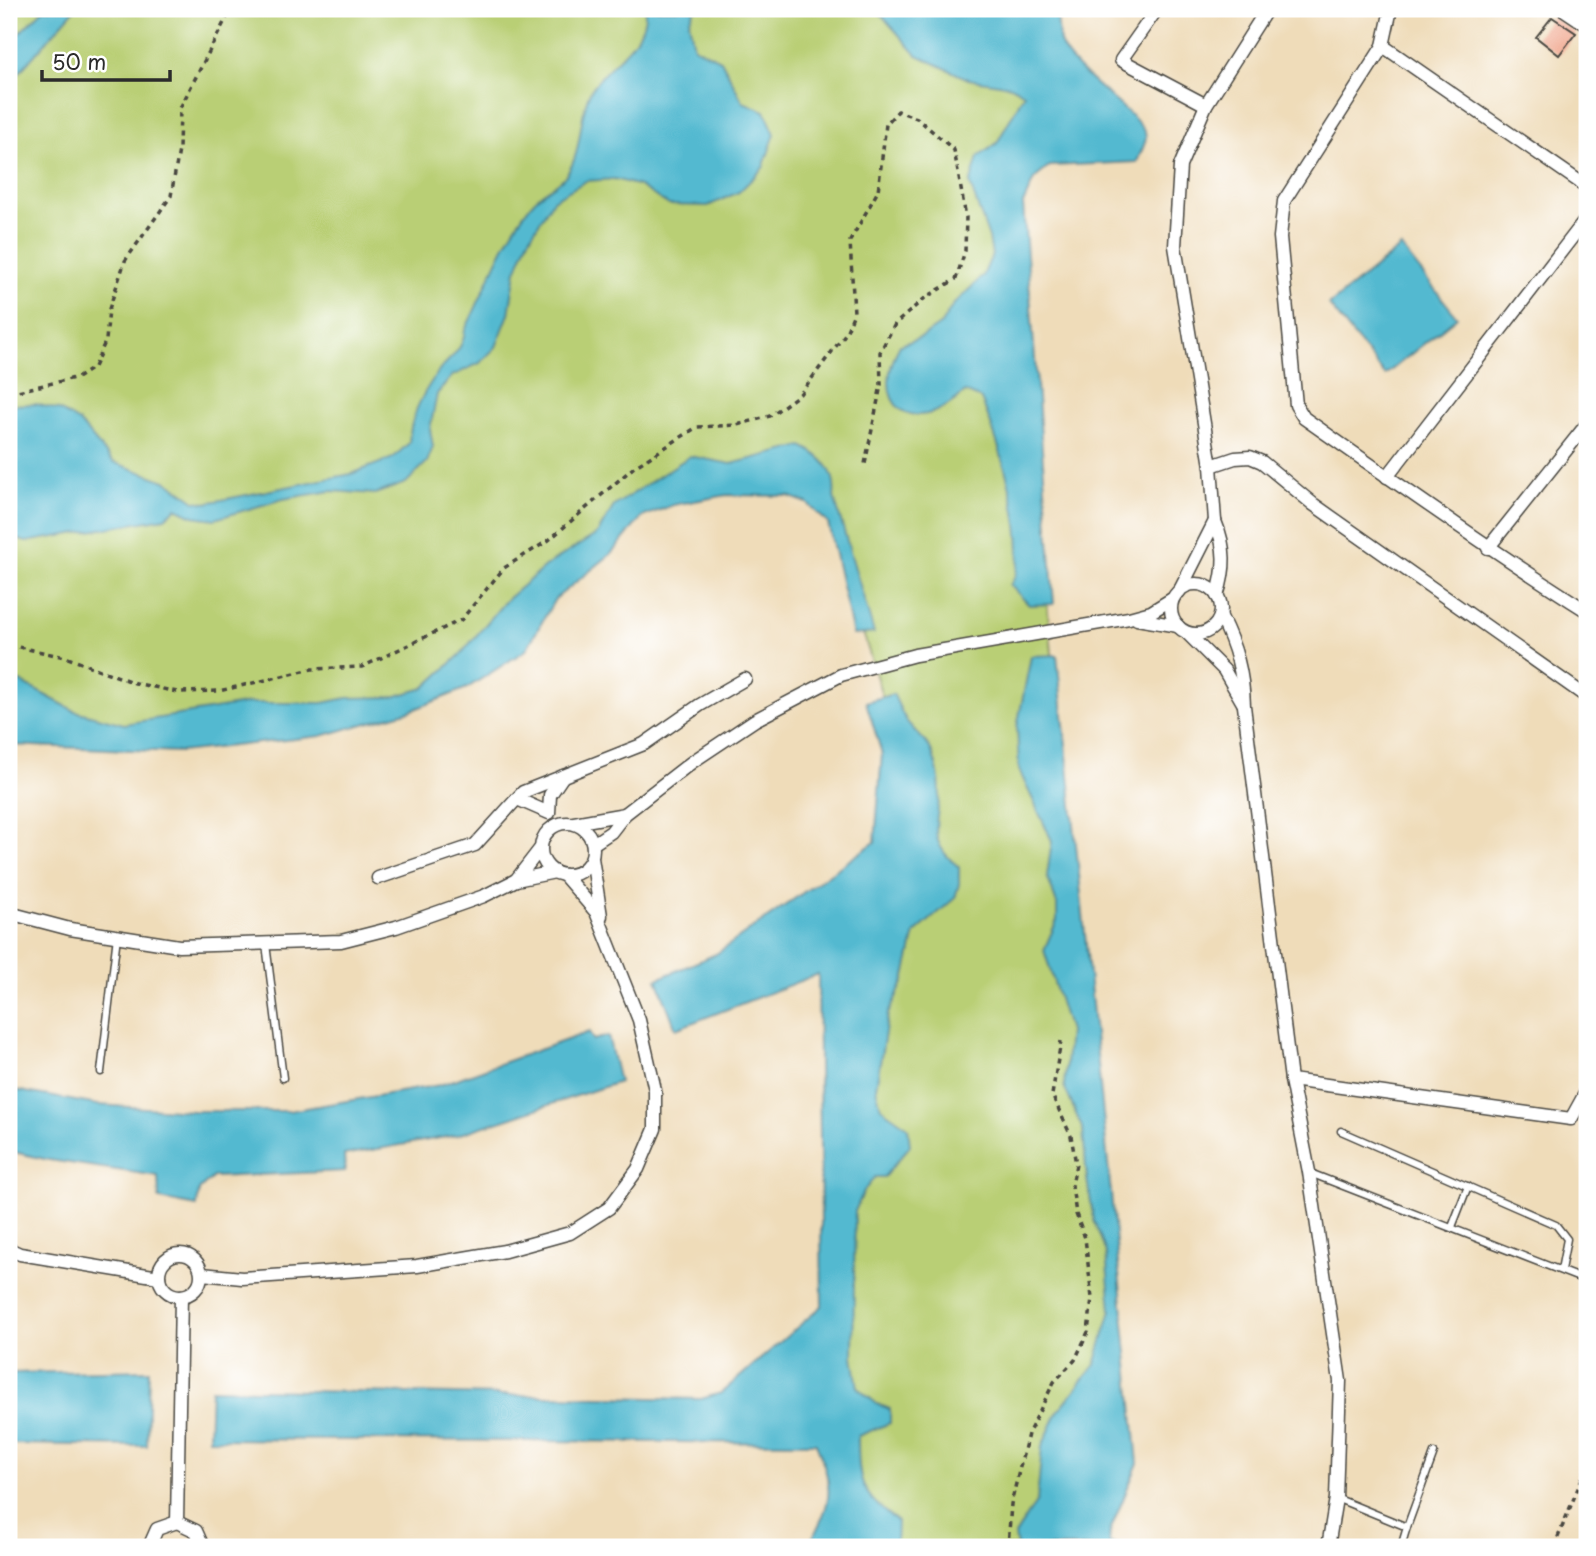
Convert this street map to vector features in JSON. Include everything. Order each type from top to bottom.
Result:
[{"type":"street","points":[[1157,9],[1121,60],[1206,105]]},
{"type":"street","points":[[1217,596],[1225,559],[1222,538],[1215,521],[1211,466],[1175,246],[1180,166],[1206,105],[1267,9]]},
{"type":"street","points":[[1391,9],[1383,46],[1284,201],[1280,237],[1296,405],[1304,418],[1387,477],[1488,548],[1587,611]]},
{"type":"street","points":[[1563,9],[1587,26]]},
{"type":"street","points":[[1383,46],[1587,187]]},
{"type":"street","points":[[1387,477],[1587,218]]},
{"type":"street","points":[[1488,548],[1587,424]]},
{"type":"street","points":[[1211,466],[1235,458],[1250,457],[1262,462],[1312,504],[1587,698]]},
{"type":"street","points":[[1215,521],[1199,558],[1175,595],[1172,616],[1224,670],[1244,706]]},
{"type":"street","points":[[593,844],[611,832],[625,814],[692,762],[755,720],[841,675],[915,655],[1129,618],[1151,612],[1175,595],[1198,584],[1206,586],[1217,596],[1221,604],[1221,617],[1238,657],[1291,1080],[1309,1172],[1340,1381],[1336,1498],[1328,1547]]},
{"type":"street","points":[[1129,618],[1200,634],[1210,630],[1221,617]]},
{"type":"street","points":[[378,878],[475,845],[523,792],[644,744],[700,705],[745,679]]},
{"type":"street","points":[[516,880],[540,849],[544,836],[551,827],[551,795],[557,782],[566,774]]},
{"type":"street","points":[[517,799],[550,813]]},
{"type":"street","points":[[551,827],[625,814]]},
{"type":"street","points":[[574,823],[587,832],[593,844],[592,858],[605,933]]},
{"type":"street","points":[[202,1274],[242,1278],[417,1266],[505,1251],[570,1233],[610,1208],[638,1170],[655,1129],[656,1090],[639,1020],[605,933],[590,903],[560,874],[545,864],[540,849]]},
{"type":"street","points":[[9,912],[70,929],[179,946],[341,941],[396,927],[471,901],[516,880],[584,869],[592,858]]},
{"type":"street","points":[[1291,1080],[1571,1119],[1587,1090]]},
{"type":"street","points":[[9,1249],[20,1254],[159,1277]]},
{"type":"street","points":[[179,1254],[197,1262],[202,1274],[196,1290],[181,1296],[166,1291],[159,1277],[166,1258],[179,1254]]},
{"type":"street","points":[[177,1522],[181,1296]]},
{"type":"street","points":[[149,1547],[157,1529],[177,1522],[196,1531],[202,1547]]},
{"type":"lane","points":[[101,1072],[117,936]]},
{"type":"lane","points":[[266,944],[284,1078]]},
{"type":"lane","points":[[1341,1131],[1556,1225],[1565,1232],[1567,1248],[1561,1270]]},
{"type":"lane","points":[[1309,1172],[1587,1281]]},
{"type":"lane","points":[[1452,1227],[1468,1186]]},
{"type":"lane","points":[[1401,1547],[1434,1453]]},
{"type":"lane","points":[[1336,1498],[1407,1527]]},
{"type":"path","points":[[9,393],[79,377],[94,367],[106,340],[108,309],[125,261],[171,195],[179,150],[180,108],[232,9]]},
{"type":"path","points":[[9,645],[65,657],[135,683],[177,692],[219,691],[312,669],[362,667],[461,620],[504,568],[549,540],[633,468],[697,426],[737,425],[770,416],[800,394],[846,333],[854,313],[850,241],[878,191],[886,124],[898,111],[917,118],[954,150],[966,217],[965,251],[956,279],[925,298],[895,324],[880,352],[881,385],[864,464]]},
{"type":"path","points":[[1008,1547],[1011,1504],[1028,1434],[1054,1381],[1075,1360],[1088,1332],[1092,1297],[1085,1238],[1076,1214],[1072,1185],[1076,1164],[1072,1136],[1052,1095],[1061,1041]]},
{"type":"path","points":[[1554,1547],[1587,1466]]},
{"type":"green space","points":[[9,9],[964,9],[1068,94],[1008,200],[1130,1456],[1102,1547],[838,1547],[837,994],[909,785],[820,490],[650,497],[424,698],[324,720],[9,727]]},
{"type":"water","points":[[44,9],[75,9],[17,75],[9,97],[9,43]]},
{"type":"water","points":[[645,9],[695,9],[689,21],[694,47],[721,60],[743,102],[765,111],[775,134],[763,168],[739,192],[708,206],[669,205],[639,186],[615,179],[586,181],[553,200],[528,241],[516,271],[509,314],[496,347],[480,363],[452,376],[437,394],[430,429],[433,447],[427,462],[406,483],[375,494],[331,491],[283,499],[215,519],[193,516],[176,508],[165,518],[26,542],[9,536],[10,405],[36,404],[59,410],[79,422],[113,462],[168,482],[195,501],[206,503],[351,474],[393,458],[409,443],[418,406],[428,388],[462,343],[465,330],[512,232],[533,202],[566,175],[578,146],[590,92],[640,33]]},
{"type":"water","points":[[876,9],[1049,9],[1057,15],[1060,42],[1066,54],[1133,118],[1146,137],[1137,162],[1050,166],[1034,179],[1023,204],[1054,604],[1029,605],[1010,585],[1017,569],[1019,548],[1016,522],[1004,465],[981,399],[965,392],[945,407],[928,414],[912,414],[900,409],[892,399],[889,384],[891,366],[900,345],[922,337],[941,324],[953,305],[983,276],[992,255],[989,238],[970,184],[978,157],[997,143],[1024,94],[1011,86],[968,79],[917,55]]},
{"type":"water","points":[[1401,247],[1457,317],[1385,375],[1329,305]]},
{"type":"water","points":[[802,446],[823,460],[831,473],[834,497],[874,633],[853,635],[828,523],[807,503],[788,496],[727,495],[673,505],[642,517],[611,554],[555,599],[526,650],[467,688],[410,711],[321,736],[180,752],[9,745],[9,676],[75,711],[124,724],[250,703],[323,703],[347,698],[393,697],[424,688],[461,654],[506,600],[547,565],[597,534],[614,506],[690,456],[731,464]]},
{"type":"water","points":[[1057,655],[1138,1463],[1110,1531],[1109,1543],[1130,1547],[1017,1547],[1015,1535],[1037,1501],[1042,1446],[1058,1411],[1095,1365],[1111,1310],[1106,1253],[1094,1220],[1083,1130],[1064,1086],[1069,1031],[1044,950],[1057,920],[1057,904],[1047,876],[1052,841],[1019,770],[1017,727],[1031,656]]},
{"type":"water","points":[[893,694],[906,720],[928,744],[933,755],[940,787],[936,834],[946,855],[959,867],[959,884],[955,898],[915,933],[904,981],[888,1014],[876,1088],[881,1108],[908,1127],[910,1146],[884,1177],[875,1177],[864,1191],[855,1211],[853,1356],[858,1388],[877,1404],[890,1409],[890,1423],[858,1436],[859,1464],[868,1494],[897,1521],[896,1547],[808,1547],[822,1519],[828,1497],[826,1474],[816,1443],[209,1439],[211,1389],[701,1399],[721,1393],[822,1306],[818,974],[676,1029],[657,979],[716,954],[875,842],[882,754],[866,702]]},
{"type":"water","points":[[589,1032],[593,1040],[608,1036],[619,1082],[457,1135],[344,1155],[345,1171],[213,1177],[199,1190],[197,1206],[159,1199],[158,1176],[49,1160],[9,1151],[9,1089],[98,1105],[193,1111],[289,1111],[440,1085]]},
{"type":"water","points":[[149,1370],[147,1446],[9,1444],[9,1373]]},
{"type":"building","points":[[1552,17],[1576,33],[1559,55],[1536,37]]}]
